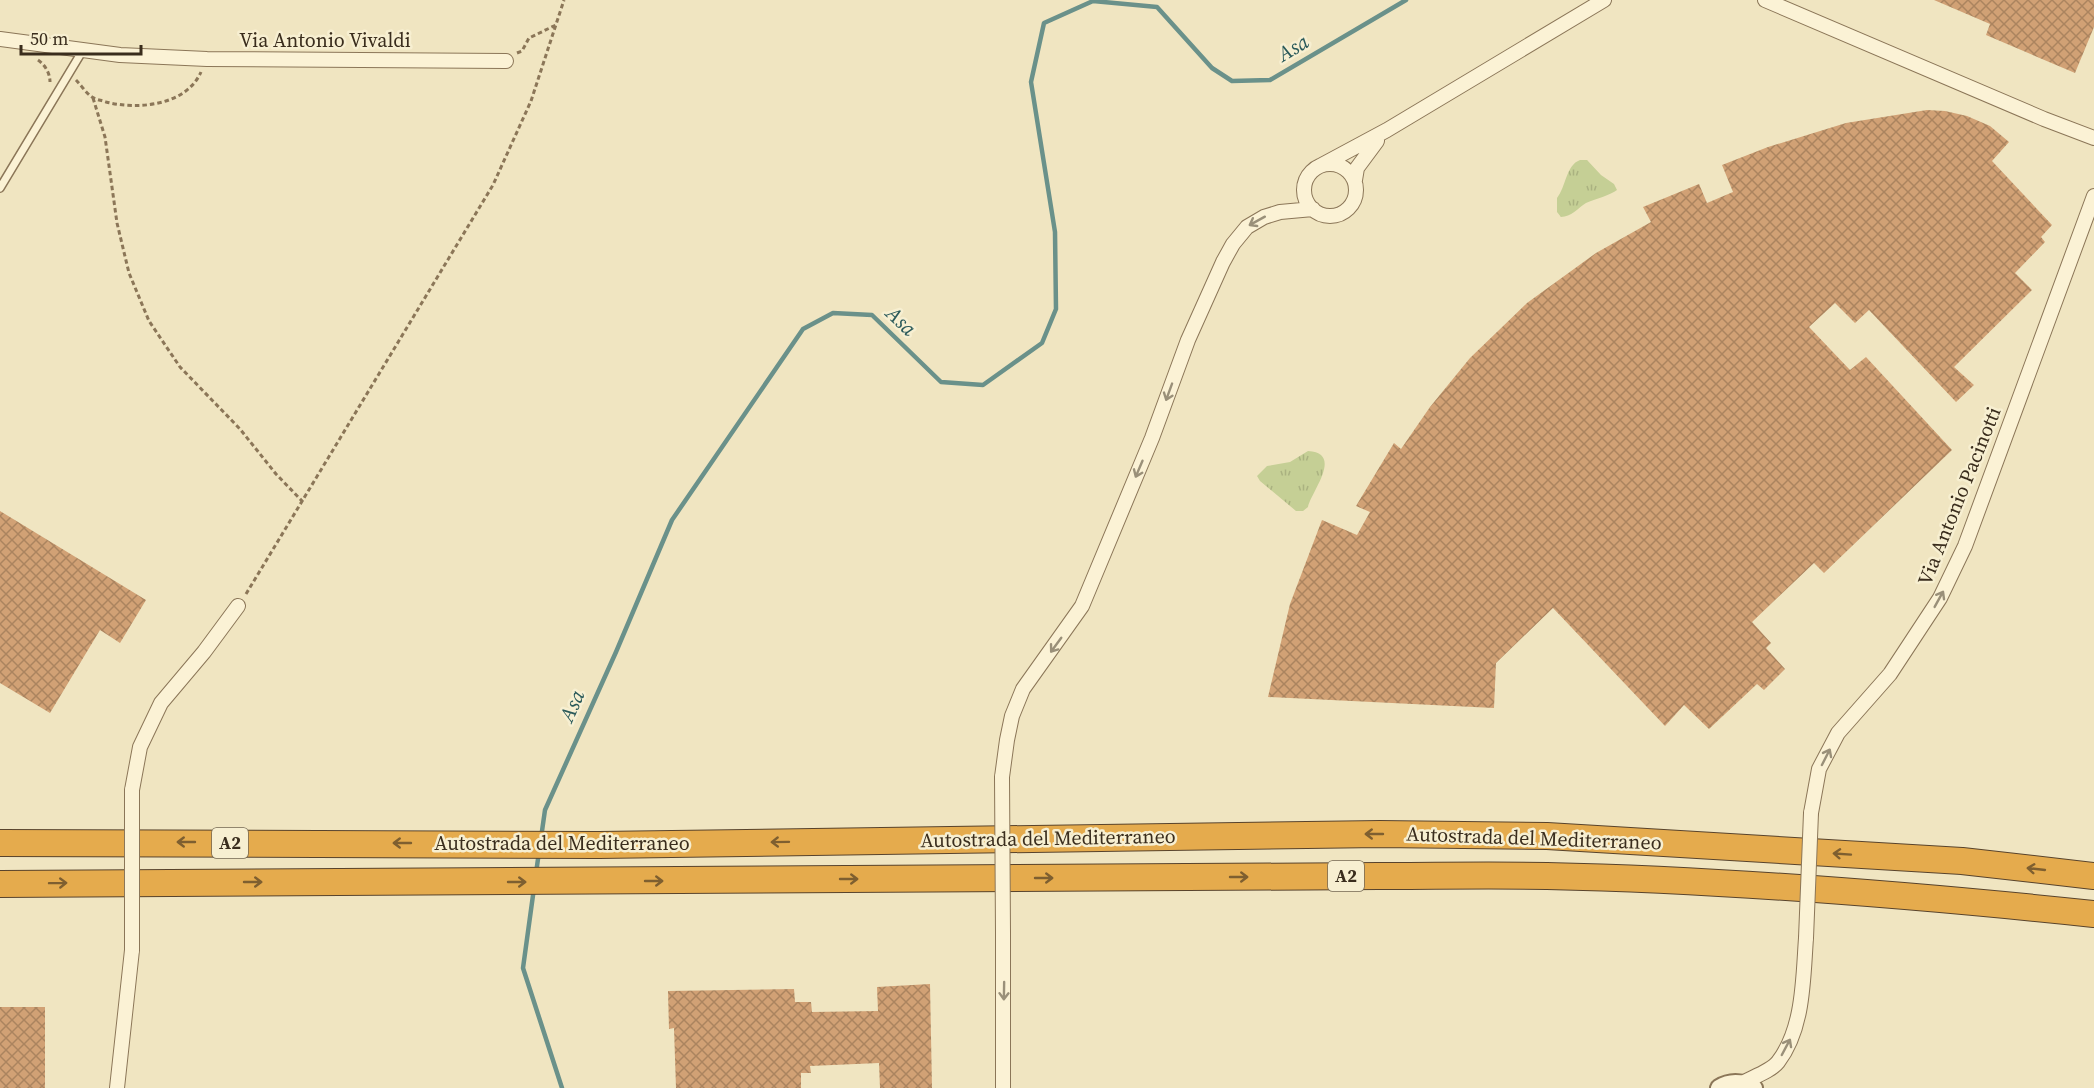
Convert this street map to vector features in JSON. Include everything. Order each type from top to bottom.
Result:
[{"type":"highway","points":[[0,829],[74,830],[110,842]]},
{"type":"highway","name":"Autostrada del Mediterraneo","points":[[0,843],[599,845],[1380,834],[1547,836],[1962,861],[2094,876]]},
{"type":"highway","name":"Autostrada del Mediterraneo","points":[[0,884],[1548,876],[1726,884],[1958,900],[2094,914]]},
{"type":"street","points":[[1387,130],[1363,157],[1357,168],[1356,196],[1347,210],[1330,216],[1313,209],[1305,194],[1305,185],[1308,177],[1320,166],[1387,130],[1604,0]]},
{"type":"street","points":[[1765,0],[2044,119],[2094,138]]},
{"type":"street","name":"Via Antonio Vivaldi","points":[[0,39],[120,55],[207,59],[506,61]]},
{"type":"street","points":[[1320,166],[1337,164],[1355,180]]},
{"type":"street","name":"Via Antonio Pacinotti","points":[[1748,1085],[1777,1064],[1791,1040],[1801,1004],[1811,813],[1820,769],[1838,733],[1890,674],[1940,598],[1965,546],[2094,196]]},
{"type":"street","points":[[1003,1088],[1002,777],[1006,740],[1012,716],[1023,688],[1082,606],[1152,438],[1188,340],[1222,262],[1247,227],[1264,217],[1280,212],[1313,209]]},
{"type":"street","points":[[117,1088],[132,950],[132,790],[140,747],[161,703],[204,652],[238,606]]},
{"type":"street","points":[[1719,1088],[1732,1083],[1748,1085]]},
{"type":"lane","points":[[0,188],[83,50]]},
{"type":"path","points":[[238,606],[493,185],[531,101],[564,0]]},
{"type":"path","points":[[506,61],[522,51],[529,38],[556,26]]},
{"type":"path","points":[[33,57],[40,61],[50,75],[47,94],[41,103],[49,106]]},
{"type":"path","points":[[93,98],[120,105],[163,102],[183,93],[198,80],[207,59]]},
{"type":"path","points":[[69,74],[93,98],[105,137],[117,223],[129,273],[149,321],[180,367],[240,429],[276,474],[303,502]]},
{"type":"green space","points":[[1580,160],[1587,160],[1601,175],[1614,184],[1617,190],[1561,217],[1557,212],[1557,198],[1572,166]]},
{"type":"green space","points":[[1308,451],[1318,453],[1324,458],[1325,466],[1308,507],[1303,511],[1296,511],[1257,476],[1267,466],[1290,462]]},
{"type":"building","points":[[1934,0],[2094,0],[2094,27],[2075,73],[1986,35],[1990,24]]},
{"type":"building","points":[[1927,110],[1967,116],[1990,126],[2009,142],[1992,161],[2052,225],[2041,237],[2045,242],[2015,273],[2032,290],[1954,367],[1974,385],[1956,402],[1869,310],[1855,323],[1835,303],[1809,327],[1850,370],[1866,357],[1952,450],[1824,573],[1814,563],[1752,622],[1771,643],[1766,648],[1785,669],[1764,690],[1757,684],[1709,729],[1684,705],[1665,726],[1553,608],[1496,663],[1494,708],[1268,697],[1290,604],[1322,520],[1357,535],[1370,512],[1356,506],[1394,443],[1401,449],[1430,407],[1470,358],[1527,303],[1596,253],[1651,222],[1643,207],[1699,184],[1707,203],[1733,192],[1722,165],[1768,147],[1846,123]]},
{"type":"building","points":[[0,511],[146,600],[120,643],[100,630],[50,713],[0,683]]},
{"type":"building","points":[[930,984],[932,1088],[880,1088],[879,1063],[810,1066],[811,1073],[801,1073],[801,1088],[676,1088],[674,1028],[669,1029],[668,991],[794,989],[795,1002],[811,1002],[812,1012],[878,1011],[877,987]]},
{"type":"building","points":[[0,1007],[45,1007],[45,1088],[0,1088]]},
{"type":"waterway","name":"Asa","points":[[541,838],[545,810],[672,520],[803,329],[833,313],[872,315],[941,382],[983,385],[1042,343],[1056,309],[1055,232],[1031,82],[1044,23],[1093,1],[1157,7],[1212,68],[1232,81],[1270,80],[1406,0]]},
{"type":"waterway","name":"Asa","points":[[536,873],[539,852]]},
{"type":"waterway","name":"Asa","points":[[534,888],[523,968],[562,1088]]}]
